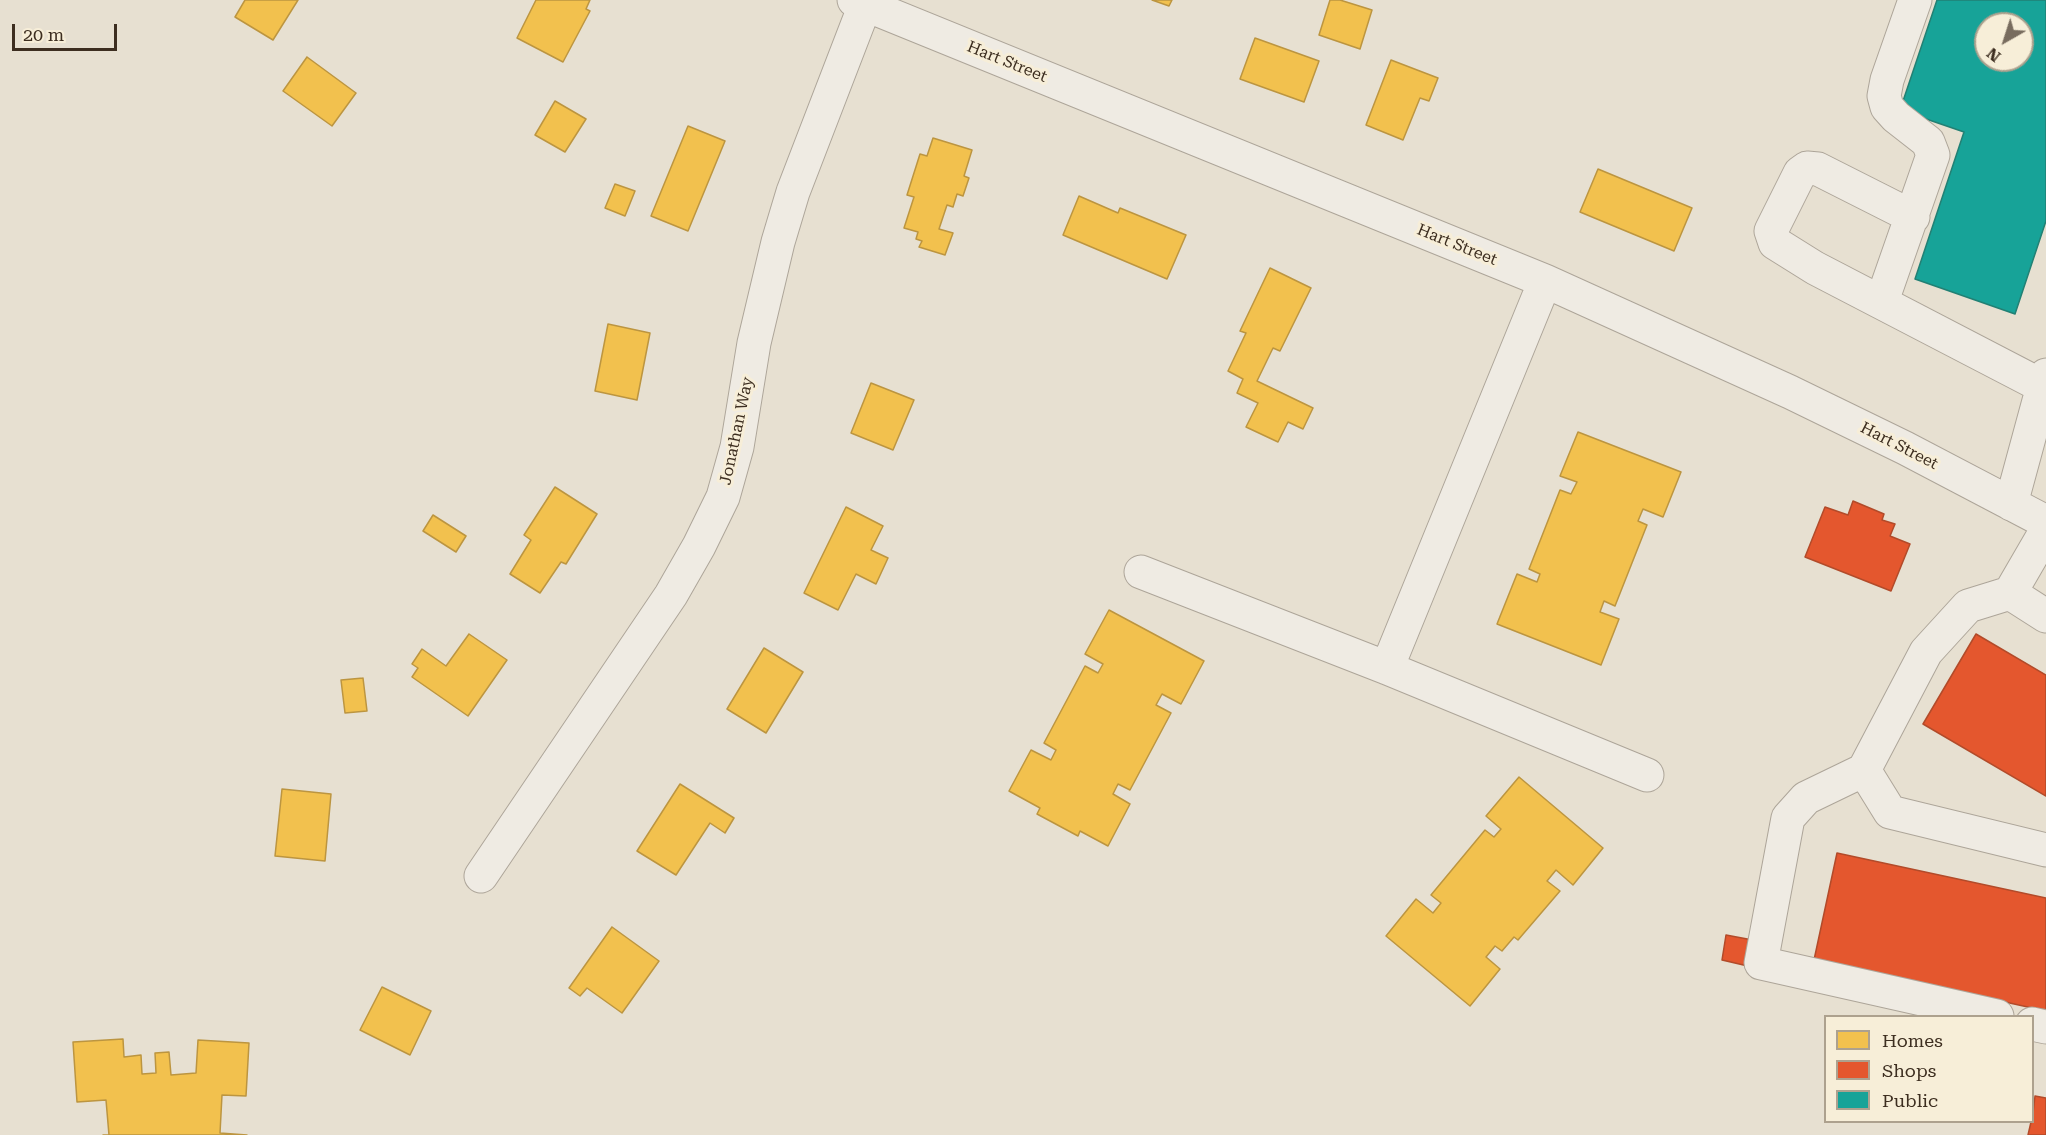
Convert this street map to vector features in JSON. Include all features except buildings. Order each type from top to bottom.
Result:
[{"type":"street","points":[[1882,301],[1933,155],[1928,142],[1887,107],[1884,96],[1887,80],[1915,0]]},
{"type":"street","name":"Hart Street","points":[[860,2],[1545,281],[1790,392],[1905,448],[2046,522]]},
{"type":"street","name":"Jonathan Way","points":[[481,876],[671,595],[723,497],[737,447],[754,343],[778,242],[793,192],[860,2]]},
{"type":"street","points":[[1913,217],[1818,169],[1807,168],[1800,173],[1771,231],[1775,243],[1815,268],[2045,383],[2011,504]]},
{"type":"street","points":[[1387,668],[1545,281]]},
{"type":"street","points":[[1988,1015],[1761,963],[1788,818],[1806,798],[1864,770],[1926,651],[1968,606],[2010,594],[2046,531]]},
{"type":"street","points":[[1141,572],[1387,668],[1647,776]]},
{"type":"street","points":[[2010,594],[2046,616]]},
{"type":"street","points":[[1864,770],[1890,812],[2046,850]]}]
